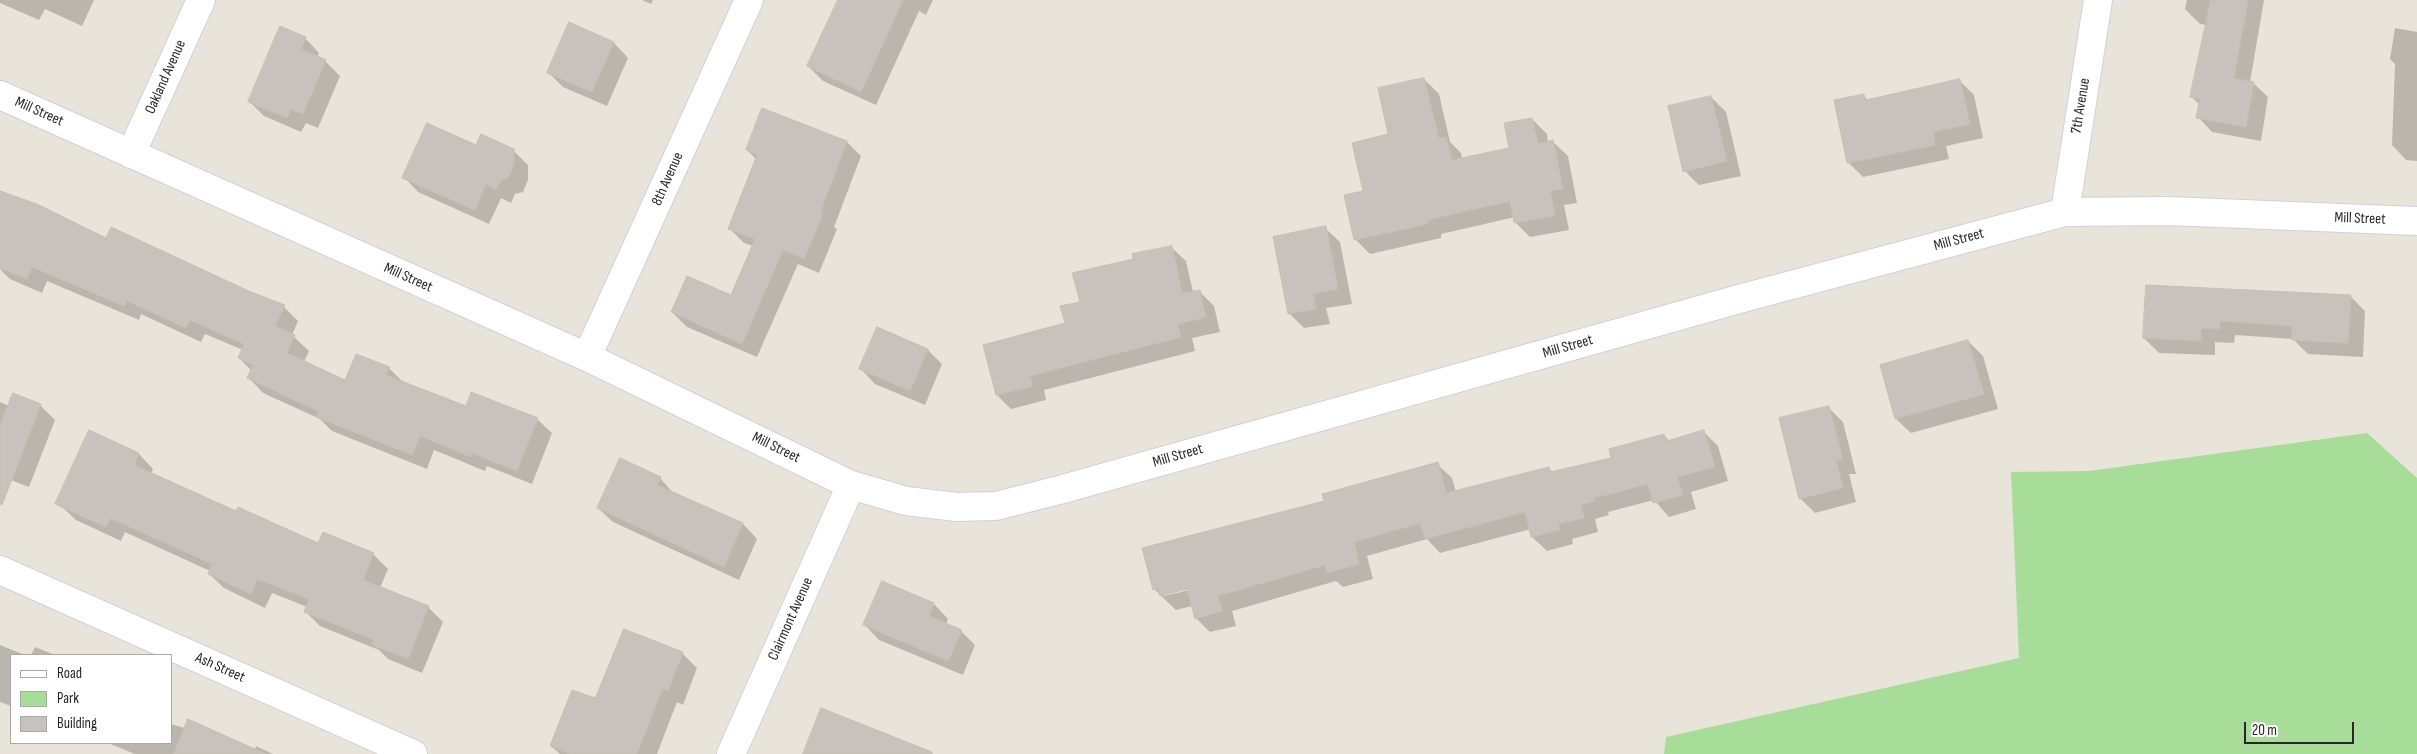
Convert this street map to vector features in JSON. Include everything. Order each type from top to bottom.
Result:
[{"type":"street","name":"Oakland Avenue","points":[[131,154],[201,0]]},
{"type":"street","name":"8th Avenue","points":[[587,357],[749,0]]},
{"type":"street","name":"7th Avenue","points":[[2065,212],[2098,0]]},
{"type":"street","name":"Mill Street","points":[[0,95],[587,357],[851,485],[906,501],[957,507],[996,506],[1739,299],[2065,212],[2168,211],[2417,221]]},
{"type":"street","name":"Clairmont Avenue","points":[[731,754],[851,485]]},
{"type":"street","name":"Ash Street","points":[[0,570],[413,754]]},
{"type":"green space","points":[[2367,433],[2417,478],[2417,754],[1664,754],[1666,737],[2019,658],[2011,472],[2089,471]]},
{"type":"building","points":[[838,0],[903,0],[861,92],[807,66]]},
{"type":"building","points":[[2211,0],[2248,0],[2234,78],[2254,82],[2246,127],[2196,118],[2200,99],[2190,97]]},
{"type":"building","points":[[569,22],[614,42],[592,92],[547,73]]},
{"type":"building","points":[[280,26],[306,37],[301,49],[326,60],[303,114],[291,109],[287,118],[248,102]]},
{"type":"building","points":[[1424,78],[1439,139],[1446,137],[1452,160],[1509,148],[1504,123],[1532,118],[1538,144],[1553,140],[1563,189],[1550,191],[1555,216],[1514,223],[1510,201],[1427,220],[1428,224],[1354,240],[1344,195],[1363,191],[1352,143],[1388,134],[1378,88]]},
{"type":"building","points":[[1960,79],[1970,124],[1933,132],[1935,145],[1847,163],[1834,100],[1864,94],[1865,100]]},
{"type":"building","points":[[1711,96],[1727,161],[1683,172],[1668,106]]},
{"type":"building","points":[[762,108],[847,141],[820,213],[823,214],[804,259],[783,250],[742,344],[671,312],[687,276],[731,295],[755,239],[728,229],[757,155],[746,150]]},
{"type":"building","points":[[427,123],[476,145],[481,134],[514,149],[514,165],[508,178],[501,180],[496,189],[486,184],[475,210],[402,178]]},
{"type":"building","points":[[0,191],[37,204],[106,238],[111,227],[251,292],[285,305],[275,326],[295,335],[287,353],[345,380],[356,354],[390,367],[386,375],[466,406],[471,392],[538,418],[517,471],[472,453],[471,457],[420,436],[412,455],[316,417],[318,411],[247,378],[253,365],[238,358],[244,344],[190,320],[186,328],[127,301],[124,306],[32,267],[27,279],[0,268]]},
{"type":"building","points":[[1326,226],[1338,289],[1313,294],[1316,309],[1288,314],[1273,237]]},
{"type":"building","points":[[1172,246],[1182,293],[1200,290],[1206,317],[1178,324],[1181,337],[1030,376],[1033,386],[996,395],[983,345],[1065,323],[1060,306],[1080,302],[1072,273],[1133,259],[1132,254]]},
{"type":"building","points":[[2146,285],[2351,295],[2348,343],[2292,340],[2292,326],[2220,321],[2220,329],[2201,328],[2201,341],[2143,338]]},
{"type":"building","points":[[877,327],[928,349],[910,391],[859,369]]},
{"type":"building","points":[[1968,340],[1984,394],[1895,419],[1880,365]]},
{"type":"building","points":[[13,393],[41,404],[2,505],[0,504],[0,426]]},
{"type":"building","points":[[1829,406],[1843,460],[1836,460],[1843,488],[1799,499],[1779,418]]},
{"type":"building","points":[[89,430],[139,453],[134,465],[236,511],[238,507],[318,543],[323,532],[374,553],[363,580],[429,606],[408,659],[372,645],[374,640],[304,612],[309,599],[257,579],[251,594],[208,574],[212,564],[110,518],[106,527],[55,504]]},
{"type":"building","points":[[1704,430],[1715,467],[1677,477],[1683,495],[1653,503],[1648,484],[1594,498],[1595,501],[1581,505],[1584,518],[1558,524],[1560,530],[1531,537],[1525,512],[1425,539],[1420,523],[1354,542],[1359,564],[1327,573],[1325,565],[1218,596],[1222,611],[1195,619],[1187,589],[1160,596],[1158,588],[1153,590],[1142,548],[1324,501],[1322,494],[1438,462],[1446,493],[1549,467],[1550,472],[1611,458],[1609,449],[1664,434],[1666,441]]},
{"type":"building","points":[[620,458],[661,477],[657,485],[743,523],[724,567],[597,508]]},
{"type":"building","points":[[882,581],[934,603],[929,616],[962,630],[948,661],[863,625]]},
{"type":"building","points":[[624,629],[683,652],[668,691],[662,689],[637,754],[570,754],[550,746],[572,690],[595,698]]},
{"type":"building","points":[[821,708],[932,752],[932,754],[803,754]]},
{"type":"building","points":[[188,719],[266,754],[174,754]]}]
